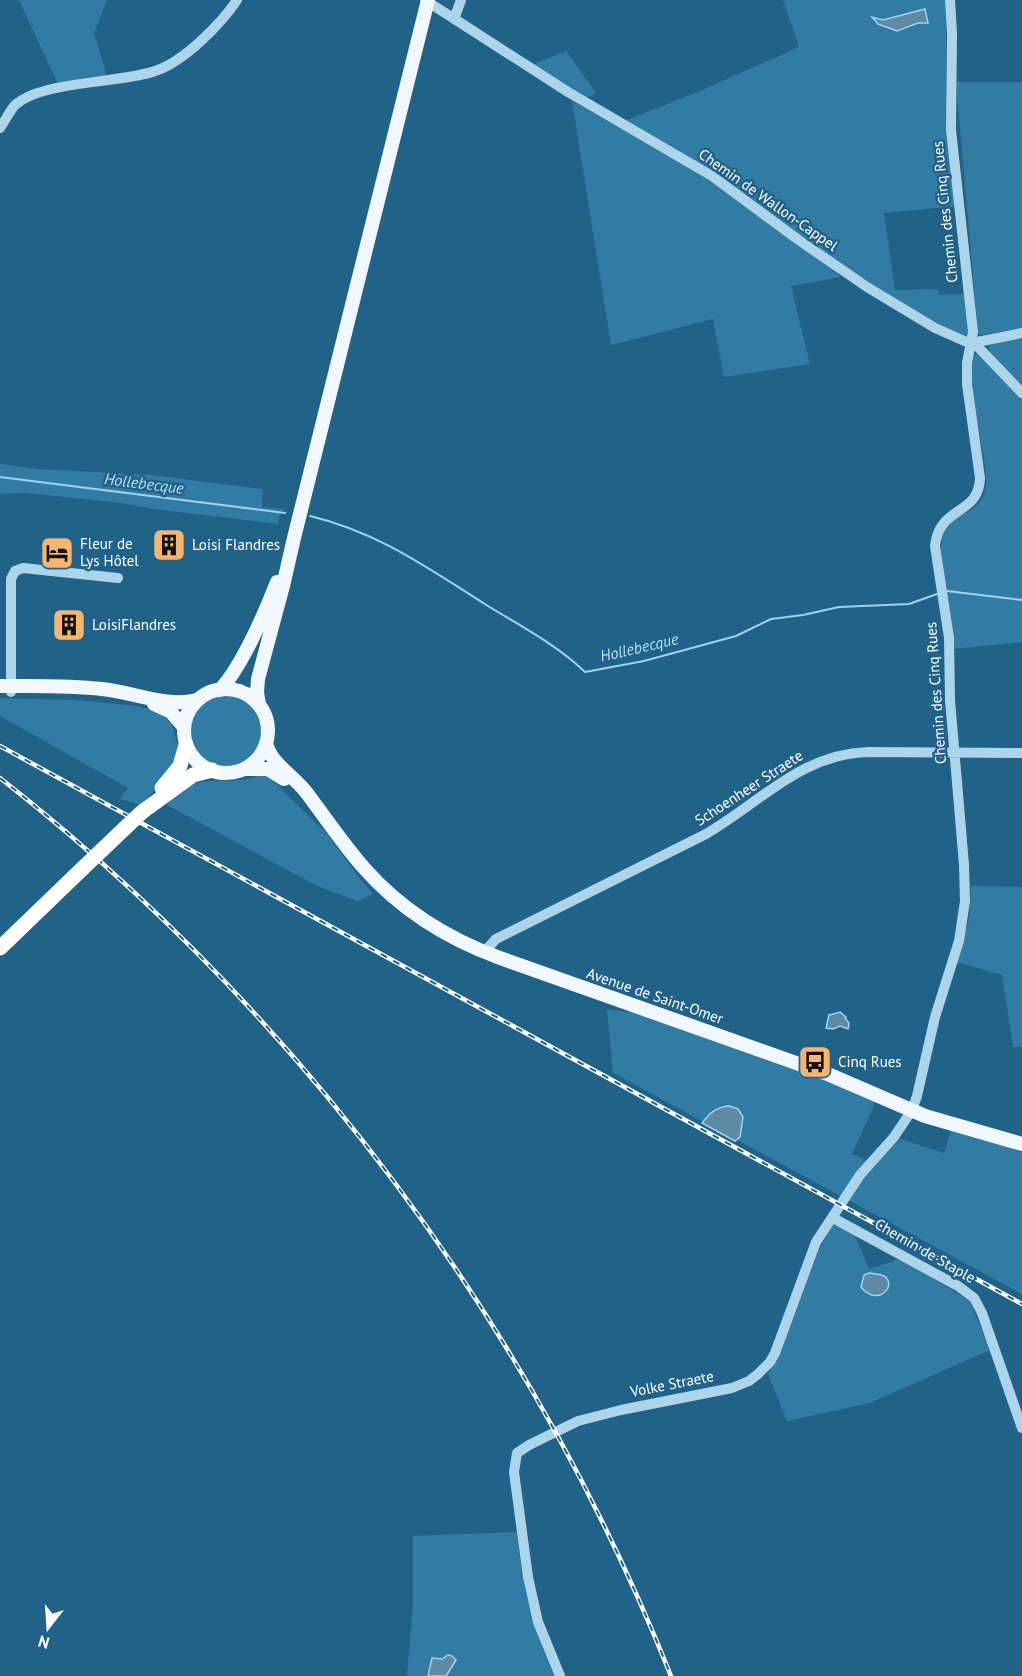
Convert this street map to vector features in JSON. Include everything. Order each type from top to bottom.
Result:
[{"type":"highway","points":[[0,948],[142,812],[178,769],[184,757],[186,745]]},
{"type":"highway","points":[[142,812],[193,775],[212,770]]},
{"type":"main road","points":[[259,705],[240,691],[220,690],[208,693],[197,700],[190,710],[184,727],[186,745],[196,760],[212,770],[230,773],[244,769],[257,759],[266,743],[267,723],[259,705],[258,679],[427,0]]},
{"type":"main road","points":[[220,690],[233,672],[260,622],[294,538]]},
{"type":"main road","points":[[6,689],[92,688],[178,703],[197,700]]},
{"type":"main road","points":[[6,689],[75,693],[136,700],[168,710],[184,727]]},
{"type":"main road","name":"Avenue de Saint-Omer","points":[[266,743],[271,756],[302,787],[362,866],[394,898],[435,928],[484,952],[830,1075],[912,1110],[962,1128],[1022,1144]]},
{"type":"main road","name":"Avenue de Saint-Omer","points":[[244,769],[263,768],[276,772],[319,811]]},
{"type":"street","points":[[0,128],[15,106],[34,94],[147,73],[168,65],[217,24],[237,0]]},
{"type":"street","name":"Chemin de Wallon-Cappel","points":[[427,0],[576,96],[712,176],[867,287],[935,328],[972,344],[985,353],[1022,393]]},
{"type":"street","points":[[454,19],[461,0]]},
{"type":"street","name":"Chemin des Cinq Rues","points":[[912,1110],[935,1017],[959,941],[964,915],[965,879],[950,700],[949,638],[935,546],[939,529],[944,521],[973,501],[980,487],[967,384],[973,328],[951,121],[950,0]]},
{"type":"street","points":[[972,344],[1022,333]]},
{"type":"street","points":[[6,689],[11,579],[15,571],[23,568],[118,578]]},
{"type":"street","name":"Schoenheer Straete","points":[[484,952],[496,939],[712,831],[790,777],[813,763],[829,757],[851,753],[1022,753]]},
{"type":"street","name":"Volke Straete","points":[[560,1676],[541,1629],[530,1584],[516,1490],[514,1463],[517,1453],[583,1419],[726,1389],[754,1378],[772,1358],[816,1242],[860,1174],[894,1137],[912,1110]]},
{"type":"street","name":"Chemin de Staple","points":[[833,1218],[958,1286],[974,1298],[982,1313],[1022,1428]]},
{"type":"shaded area","points":[[19,0],[107,0],[94,33],[107,76],[89,77],[58,84]]},
{"type":"shaded area","points":[[783,0],[946,0],[946,130],[956,206],[884,213],[895,290],[938,289],[939,295],[966,294],[968,336],[942,327],[910,309],[622,122],[700,91],[799,47]]},
{"type":"shaded area","points":[[925,9],[928,23],[918,23],[897,31],[878,24],[872,17],[883,20]]},
{"type":"shaded area","points":[[566,51],[596,93],[583,99],[532,65]]},
{"type":"shaded area","points":[[956,82],[1022,82],[1022,328],[981,335],[978,333]]},
{"type":"shaded area","points":[[572,101],[703,176],[841,277],[791,286],[810,364],[724,377],[713,319],[611,345]]},
{"type":"shaded area","points":[[1022,338],[1022,388],[991,354],[988,347],[990,344]]},
{"type":"shaded area","points":[[979,354],[1022,399],[1022,642],[953,649],[942,570],[942,541],[944,531],[949,524],[980,503],[986,486],[985,465],[972,386],[973,359],[974,355]]},
{"type":"shaded area","points":[[0,464],[38,469],[151,475],[263,489],[262,507],[284,509],[279,516],[278,524],[122,503],[26,493],[0,494]]},
{"type":"shaded area","points":[[226,695],[246,701],[256,711],[262,731],[256,751],[246,761],[226,767],[206,761],[196,751],[190,731],[196,711],[206,701]]},
{"type":"shaded area","points":[[0,698],[75,700],[136,706],[157,711],[172,724],[180,754],[158,786],[141,805],[120,799],[128,788],[0,716]]},
{"type":"shaded area","points":[[266,774],[327,834],[373,894],[358,901],[317,886],[167,805],[181,789],[198,782],[245,779]]},
{"type":"shaded area","points":[[971,886],[1022,887],[1022,1047],[1013,1047],[1002,975],[957,962],[969,919]]},
{"type":"shaded area","points":[[607,1009],[642,1014],[836,1083],[876,1101],[852,1154],[874,1164],[900,1139],[944,1153],[951,1130],[1008,1145],[1022,1152],[1022,1294],[613,1073]]},
{"type":"shaded area","points":[[840,1012],[849,1023],[848,1029],[840,1026],[833,1029],[826,1028],[829,1015]]},
{"type":"shaded area","points":[[729,1106],[738,1109],[743,1117],[740,1137],[735,1141],[702,1123],[714,1111]]},
{"type":"shaded area","points":[[833,1225],[853,1231],[869,1269],[903,1258],[970,1302],[990,1350],[870,1403],[787,1421],[768,1374],[780,1353],[821,1245]]},
{"type":"shaded area","points":[[869,1273],[882,1275],[888,1280],[889,1284],[884,1293],[874,1295],[867,1293],[861,1287],[864,1275]]},
{"type":"shaded area","points":[[517,1532],[522,1571],[530,1606],[554,1676],[407,1676],[413,1606],[413,1536]]},
{"type":"shaded area","points":[[448,1655],[456,1660],[446,1676],[428,1676],[432,1658],[442,1659]]},
{"type":"waterway","name":"Hollebecque","points":[[0,477],[285,513]]},
{"type":"waterway","name":"Hollebecque","points":[[310,516],[358,532],[424,565],[539,637],[585,672],[644,661],[736,636],[771,619],[839,607],[909,604],[937,594]]},
{"type":"waterway","name":"Hollebecque","points":[[947,591],[1022,600]]},
{"type":"railway","points":[[0,746],[1022,1304]]},
{"type":"railway","points":[[0,778],[109,869],[211,968],[307,1072],[395,1183],[476,1299],[549,1420],[614,1546],[671,1676]]},
{"type":"place","name":"Loisi Flandres","points":[[169,545]]},
{"type":"place","name":"Fleur de Lys Hôtel","points":[[57,553]]},
{"type":"place","name":"LoisiFlandres","points":[[69,625]]},
{"type":"place","name":"Cinq Rues","points":[[815,1062]]}]
